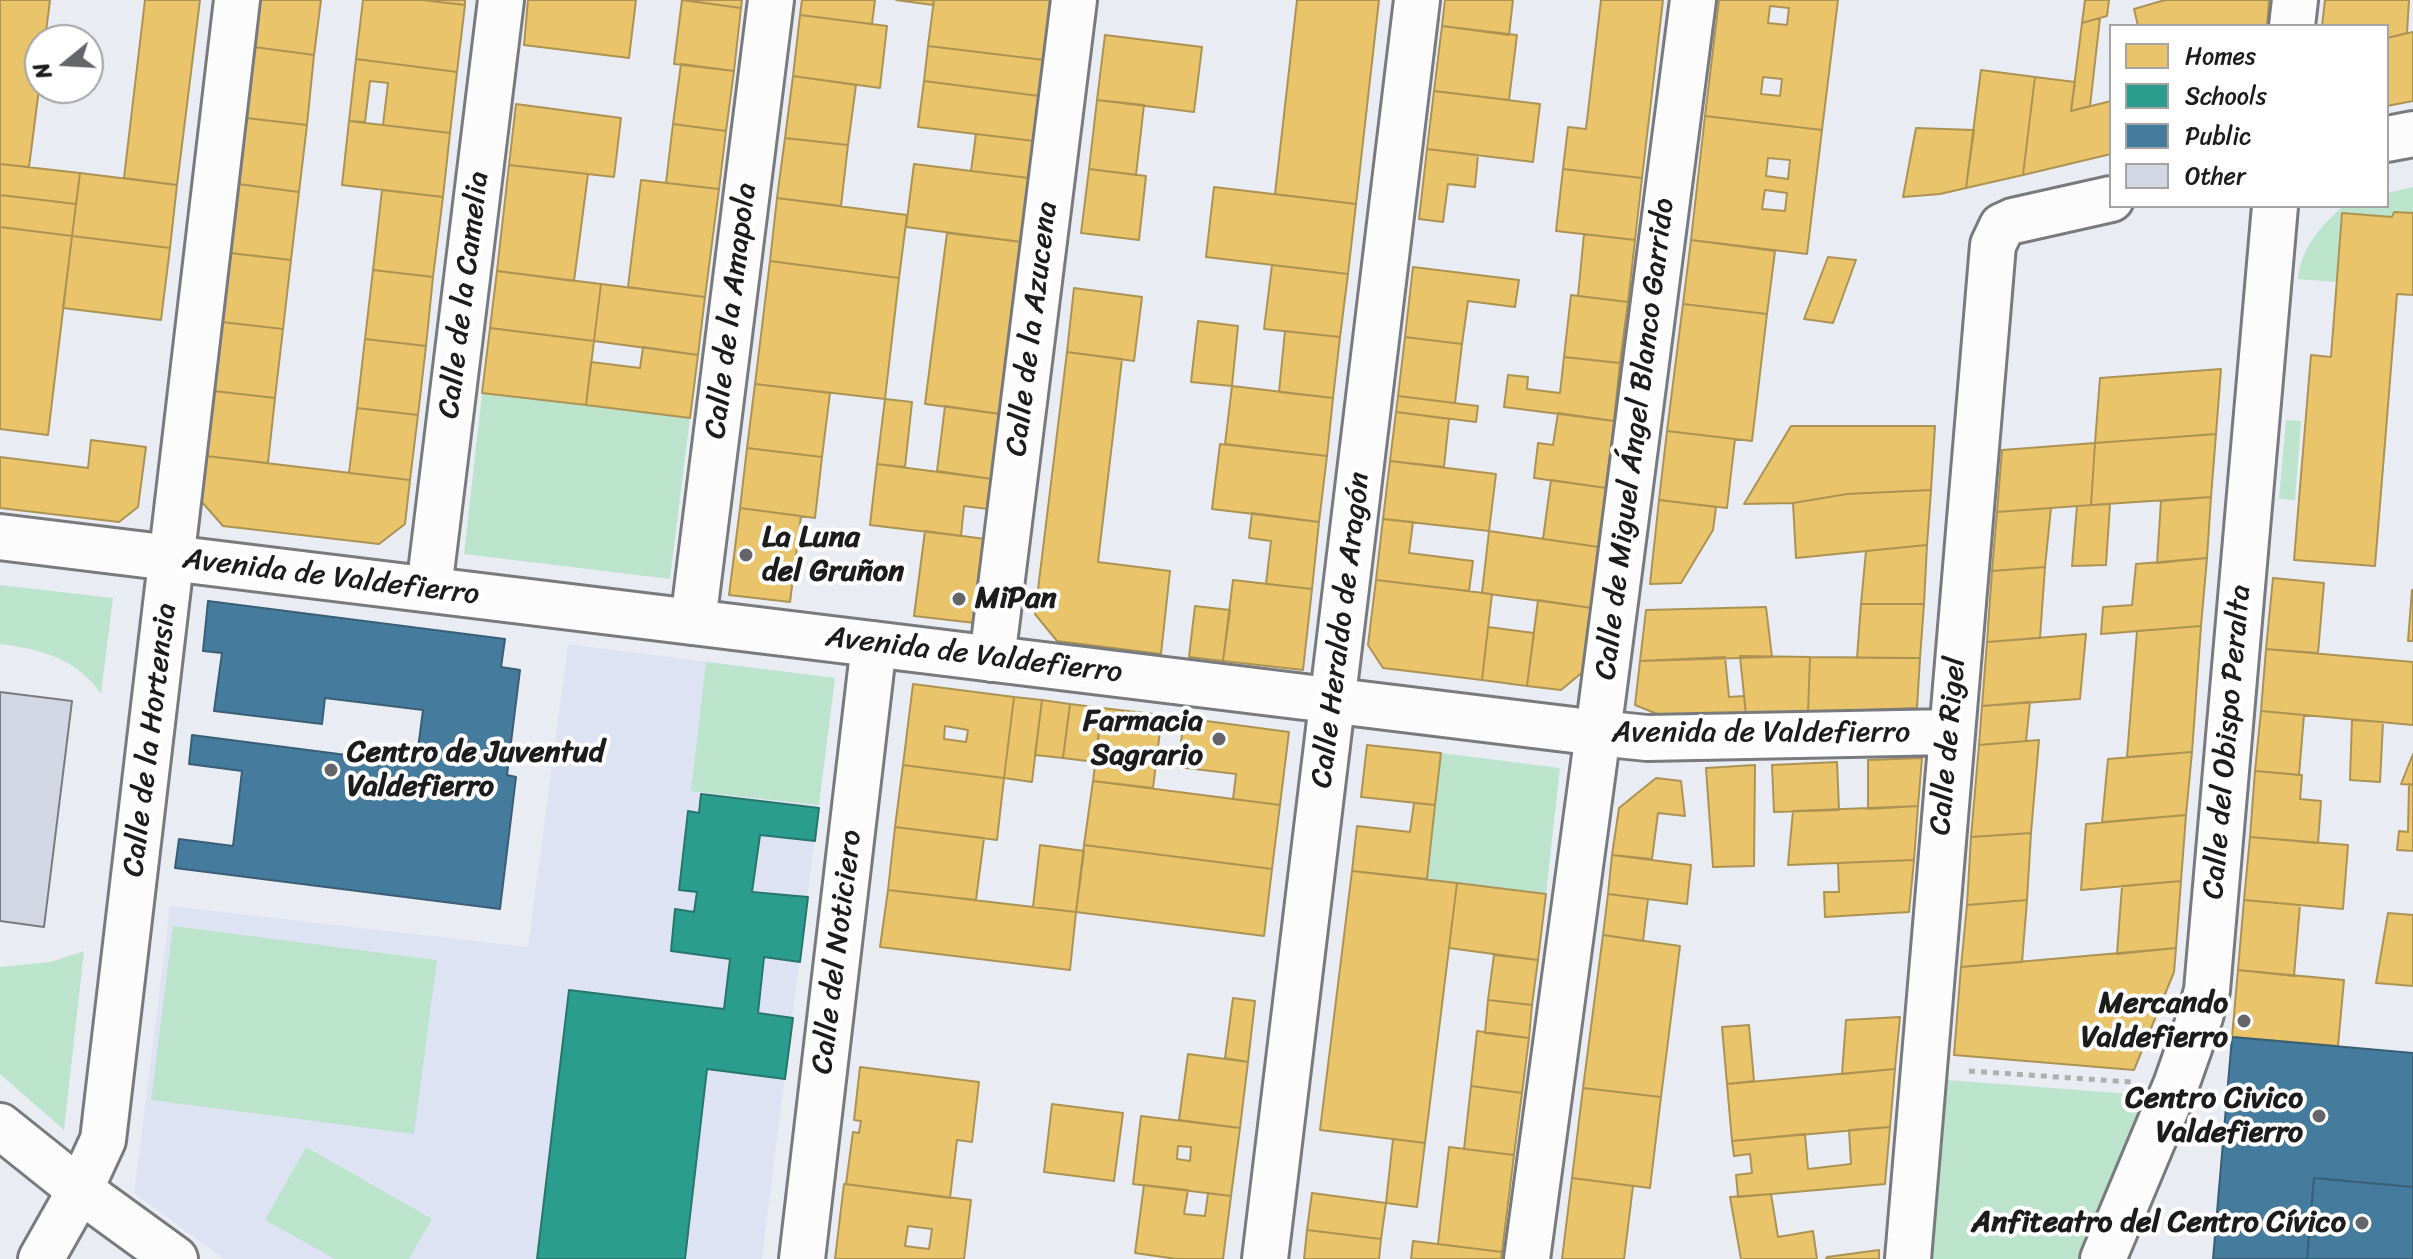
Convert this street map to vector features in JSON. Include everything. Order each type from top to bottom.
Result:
[{"type":"street","name":"Calle de la Hortensia","points":[[41,1259],[80,1190],[103,1140],[237,0]]},
{"type":"street","name":"Calle de la Camelia","points":[[429,589],[501,0]]},
{"type":"street","name":"Calle de la Amapola","points":[[693,622],[771,0]]},
{"type":"street","name":"Calle de la Azucena","points":[[992,659],[1074,0]]},
{"type":"street","name":"Calle Heraldo de Aragón","points":[[1265,1259],[1417,0]]},
{"type":"street","name":"Calle de Miguel Ángel Blanco Garrido","points":[[1527,1259],[1693,0]]},
{"type":"street","points":[[2292,24],[2295,0]]},
{"type":"street","points":[[2389,139],[2413,134]]},
{"type":"street","name":"Calle de Rigel","points":[[1908,1259],[1991,259],[1996,234],[2002,226],[2109,199]]},
{"type":"street","name":"Calle del Obispo Peralta","points":[[2103,1259],[2176,1085],[2207,990],[2275,208]]},
{"type":"street","name":"Avenida de Valdefierro","points":[[0,537],[1647,738],[1950,732]]},
{"type":"street","name":"Calle del Noticiero","points":[[802,1259],[874,644]]},
{"type":"street","points":[[0,1126],[80,1190],[175,1259]]},
{"type":"path","points":[[1924,1067],[2176,1085]]},
{"type":"shaded area","points":[[568,644],[835,678],[762,1259],[224,1259],[134,1193],[170,906],[528,947]]},
{"type":"green space","points":[[2413,187],[2413,213],[2394,212],[2392,217],[2342,213],[2336,282],[2298,279],[2307,248],[2326,222],[2341,208],[2389,208],[2389,193]]},
{"type":"green space","points":[[482,393],[690,418],[670,579],[464,554]]},
{"type":"green space","points":[[2286,420],[2301,421],[2295,500],[2279,499]]},
{"type":"green space","points":[[0,585],[113,598],[101,694],[81,672],[57,658],[0,644]]},
{"type":"green space","points":[[706,662],[835,678],[819,805],[691,791]]},
{"type":"green space","points":[[1441,753],[1560,768],[1546,894],[1427,879]]},
{"type":"green space","points":[[173,926],[437,960],[414,1134],[151,1100]]},
{"type":"green space","points":[[84,951],[64,1130],[0,1074],[0,967],[51,962]]},
{"type":"green space","points":[[1948,1080],[2158,1096],[2091,1259],[1932,1259]]},
{"type":"green space","points":[[306,1147],[432,1219],[409,1259],[335,1259],[265,1220]]},
{"type":"building: Homes","points":[[0,0],[50,0],[47,24],[24,24],[24,104],[37,104],[29,167],[0,164]]},
{"type":"building: Homes","points":[[145,0],[200,0],[177,185],[124,178]]},
{"type":"building: Homes","points":[[259,0],[321,0],[314,55],[254,47]]},
{"type":"building: Homes","points":[[363,0],[422,0],[465,5],[457,72],[356,59]]},
{"type":"building: Homes","points":[[422,0],[465,0],[465,5]]},
{"type":"building: Homes","points":[[528,0],[636,0],[629,58],[524,45]]},
{"type":"building: Homes","points":[[682,0],[741,8],[734,71],[674,64]]},
{"type":"building: Homes","points":[[683,0],[742,0],[741,8]]},
{"type":"building: Homes","points":[[802,0],[875,0],[872,24],[800,15]]},
{"type":"building: Homes","points":[[896,0],[934,0],[933,5]]},
{"type":"building: Homes","points":[[934,0],[1051,0],[1044,60],[928,46]]},
{"type":"building: Homes","points":[[1297,0],[1379,0],[1356,204],[1275,194]]},
{"type":"building: Homes","points":[[1445,0],[1513,0],[1509,35],[1442,26]]},
{"type":"building: Homes","points":[[1601,0],[1663,0],[1642,178],[1563,169],[1568,127],[1586,129]]},
{"type":"building: Homes","points":[[1719,0],[1838,0],[1822,130],[1705,116]],"holes":[[[1770,6],[1789,8],[1787,25],[1768,23]],[[1763,77],[1782,79],[1780,96],[1761,94]]]},
{"type":"building: Homes","points":[[2085,0],[2109,0],[2107,16],[2082,23]]},
{"type":"building: Homes","points":[[2165,0],[2269,0],[2267,24],[2138,24],[2134,9]]},
{"type":"building: Homes","points":[[2325,0],[2409,0],[2407,33],[2389,38],[2389,24],[2322,24]]},
{"type":"building: Homes","points":[[800,15],[887,26],[880,88],[793,76]]},
{"type":"building: Homes","points":[[2100,18],[2090,106],[2071,111],[2082,23]]},
{"type":"building: Homes","points":[[1442,26],[1517,35],[1509,100],[1434,91]]},
{"type":"building: Homes","points":[[2413,32],[2413,101],[2389,106],[2389,38]]},
{"type":"building: Homes","points":[[1105,35],[1202,47],[1194,112],[1097,100]]},
{"type":"building: Homes","points":[[928,46],[1044,60],[1039,96],[924,81]]},
{"type":"building: Homes","points":[[254,47],[314,55],[307,125],[246,118]]},
{"type":"building: Homes","points":[[356,59],[457,72],[450,133],[383,125],[388,83],[370,81],[365,122],[349,121]]},
{"type":"building: Homes","points":[[681,64],[734,71],[726,131],[673,124]]},
{"type":"building: Homes","points":[[1981,70],[2035,77],[2023,175],[1966,188]]},
{"type":"building: Homes","points":[[793,76],[856,85],[848,145],[785,138]]},
{"type":"building: Homes","points":[[2035,77],[2075,82],[2071,111],[2109,102],[2109,154],[2023,175]]},
{"type":"building: Homes","points":[[924,81],[1039,96],[1034,141],[918,127]]},
{"type":"building: Homes","points":[[1434,91],[1540,104],[1533,162],[1427,149]]},
{"type":"building: Homes","points":[[1097,100],[1144,105],[1136,175],[1089,169]]},
{"type":"building: Homes","points":[[516,104],[621,118],[614,177],[509,165]]},
{"type":"building: Homes","points":[[1705,116],[1822,130],[1807,254],[1691,240]],"holes":[[[1768,158],[1790,160],[1788,179],[1766,176]],[[1765,190],[1787,193],[1785,211],[1762,209]]]},
{"type":"building: Homes","points":[[246,118],[307,125],[299,192],[238,184]]},
{"type":"building: Homes","points":[[349,121],[450,133],[443,197],[342,185]]},
{"type":"building: Homes","points":[[673,124],[726,131],[719,189],[666,183]]},
{"type":"building: Homes","points":[[1916,128],[1974,130],[1966,188],[1903,197]]},
{"type":"building: Homes","points":[[976,134],[1034,141],[1029,178],[971,171]]},
{"type":"building: Homes","points":[[785,138],[848,145],[841,206],[777,198]]},
{"type":"building: Homes","points":[[1427,149],[1478,155],[1475,187],[1448,184],[1443,222],[1419,219]]},
{"type":"building: Homes","points":[[0,164],[80,173],[76,204],[0,195]]},
{"type":"building: Homes","points":[[914,164],[1029,178],[1022,242],[906,227]]},
{"type":"building: Homes","points":[[509,165],[588,174],[574,281],[497,271]]},
{"type":"building: Homes","points":[[1089,169],[1146,176],[1139,240],[1081,233]]},
{"type":"building: Homes","points":[[1563,169],[1642,178],[1635,240],[1556,231]]},
{"type":"building: Homes","points":[[80,173],[177,185],[170,248],[72,236]]},
{"type":"building: Homes","points":[[641,180],[719,189],[705,297],[628,287]]},
{"type":"building: Homes","points":[[238,184],[299,192],[291,260],[230,253]]},
{"type":"building: Homes","points":[[1214,187],[1356,204],[1348,274],[1206,257]]},
{"type":"building: Homes","points":[[382,190],[443,197],[433,277],[373,270]]},
{"type":"building: Homes","points":[[0,195],[76,204],[72,236],[0,227]]},
{"type":"building: Homes","points":[[777,198],[907,215],[899,278],[770,261]]},
{"type":"building: Homes","points":[[2394,212],[2413,213],[2413,295],[2397,294],[2375,566],[2294,560],[2311,355],[2331,357],[2342,213],[2392,217]]},
{"type":"building: Homes","points":[[0,227],[72,236],[48,435],[0,429]]},
{"type":"building: Homes","points":[[947,233],[1022,242],[1000,414],[925,404]]},
{"type":"building: Homes","points":[[1584,234],[1635,240],[1628,302],[1578,296]]},
{"type":"building: Homes","points":[[72,236],[170,248],[161,320],[63,308]]},
{"type":"building: Homes","points":[[1691,240],[1775,251],[1767,314],[1683,304]]},
{"type":"building: Homes","points":[[230,253],[291,260],[283,329],[222,322]]},
{"type":"building: Homes","points":[[1828,257],[1856,260],[1833,323],[1804,319]]},
{"type":"building: Homes","points":[[770,261],[899,278],[885,399],[755,384]]},
{"type":"building: Homes","points":[[1272,265],[1348,274],[1340,337],[1264,329]]},
{"type":"building: Homes","points":[[1413,267],[1519,280],[1515,307],[1468,301],[1462,344],[1405,337]]},
{"type":"building: Homes","points":[[373,270],[433,277],[426,346],[365,339]]},
{"type":"building: Homes","points":[[497,271],[601,284],[594,341],[490,328]]},
{"type":"building: Homes","points":[[601,284],[705,297],[698,355],[594,341]]},
{"type":"building: Homes","points":[[1074,288],[1142,297],[1134,361],[1067,352]]},
{"type":"building: Homes","points":[[1571,295],[1628,302],[1620,363],[1564,357]]},
{"type":"building: Homes","points":[[1683,304],[1767,314],[1752,441],[1667,431]]},
{"type":"building: Homes","points":[[1198,321],[1238,326],[1232,386],[1191,382]]},
{"type":"building: Homes","points":[[222,322],[283,329],[275,398],[214,391]]},
{"type":"building: Homes","points":[[490,328],[594,341],[586,405],[482,393]]},
{"type":"building: Homes","points":[[1285,331],[1340,337],[1333,398],[1279,392]]},
{"type":"building: Homes","points":[[1405,337],[1462,344],[1455,403],[1398,396]]},
{"type":"building: Homes","points":[[365,339],[426,346],[418,415],[357,408]]},
{"type":"building: Homes","points":[[643,347],[698,355],[690,418],[586,405],[591,362],[640,368]]},
{"type":"building: Homes","points":[[1067,352],[1122,359],[1098,562],[1170,571],[1161,654],[1057,641],[1035,614]]},
{"type":"building: Homes","points":[[1564,357],[1620,363],[1614,421],[1504,407],[1508,375],[1528,377],[1527,389],[1560,393]]},
{"type":"building: Homes","points":[[2221,369],[2216,434],[2095,443],[2100,378]]},
{"type":"building: Homes","points":[[755,384],[830,393],[822,457],[747,448]]},
{"type":"building: Homes","points":[[1232,386],[1333,398],[1327,456],[1225,444]]},
{"type":"building: Homes","points":[[214,391],[275,398],[268,463],[206,456]]},
{"type":"building: Homes","points":[[1398,396],[1478,406],[1476,422],[1396,412]]},
{"type":"building: Homes","points":[[885,399],[912,402],[905,467],[877,464]]},
{"type":"building: Homes","points":[[945,406],[1000,414],[992,479],[937,471]]},
{"type":"building: Homes","points":[[357,408],[418,415],[410,480],[349,473]]},
{"type":"building: Homes","points":[[1396,412],[1449,419],[1444,467],[1390,461]]},
{"type":"building: Homes","points":[[1558,413],[1614,421],[1606,488],[1534,478],[1538,443],[1553,445]]},
{"type":"building: Homes","points":[[1791,426],[1935,426],[1931,490],[1847,494],[1793,503],[1744,504]]},
{"type":"building: Homes","points":[[1667,431],[1735,439],[1727,508],[1659,500]]},
{"type":"building: Homes","points":[[2216,434],[2211,497],[2091,505],[2095,443]]},
{"type":"building: Homes","points":[[91,440],[146,447],[138,507],[119,522],[0,508],[0,457],[88,468]]},
{"type":"building: Homes","points":[[2095,443],[2091,505],[1997,512],[2002,450]]},
{"type":"building: Homes","points":[[1220,444],[1327,456],[1319,522],[1212,509]]},
{"type":"building: Homes","points":[[747,448],[822,457],[815,518],[740,508]]},
{"type":"building: Homes","points":[[206,456],[410,480],[405,524],[379,544],[223,526],[201,501]]},
{"type":"building: Homes","points":[[1390,461],[1496,474],[1489,531],[1383,519]]},
{"type":"building: Homes","points":[[877,464],[992,479],[988,509],[964,506],[961,536],[870,525]]},
{"type":"building: Homes","points":[[1551,480],[1606,488],[1599,547],[1543,539]]},
{"type":"building: Homes","points":[[1931,490],[1927,545],[1796,558],[1793,503],[1847,494]]},
{"type":"building: Homes","points":[[2211,497],[2207,558],[2157,563],[2161,501]]},
{"type":"building: Homes","points":[[1659,500],[1716,507],[1713,530],[1681,583],[1650,584]]},
{"type":"building: Homes","points":[[2110,504],[2106,565],[2072,566],[2077,506]]},
{"type":"building: Homes","points":[[740,508],[801,516],[790,602],[729,595]]},
{"type":"building: Homes","points":[[2051,508],[2045,567],[1992,571],[1997,512]]},
{"type":"building: Homes","points":[[1252,513],[1319,522],[1312,589],[1266,584],[1271,541],[1249,538]]},
{"type":"building: Homes","points":[[1383,519],[1413,522],[1409,553],[1473,561],[1469,591],[1376,580]]},
{"type":"building: Homes","points":[[925,531],[985,539],[975,623],[914,616]]},
{"type":"building: Homes","points":[[1489,531],[1599,547],[1592,608],[1482,593]]},
{"type":"building: Homes","points":[[1927,545],[1924,604],[1861,604],[1866,551]]},
{"type":"building: Homes","points":[[2207,558],[2201,626],[2101,634],[2103,607],[2132,605],[2136,564]]},
{"type":"building: Homes","points":[[2045,567],[2040,638],[1987,642],[1992,571]]},
{"type":"building: Homes","points":[[2273,578],[2324,583],[2318,653],[2266,649]]},
{"type":"building: Homes","points":[[1233,580],[1312,589],[1303,670],[1223,661]]},
{"type":"building: Homes","points":[[1376,580],[1492,594],[1482,680],[1383,668],[1368,645]]},
{"type":"building: Homes","points":[[2412,590],[2413,641],[2408,641]]},
{"type":"building: Homes","points":[[1538,600],[1592,608],[1584,671],[1561,690],[1527,686]]},
{"type":"building: Homes","points":[[1861,604],[1924,604],[1920,658],[1857,658]]},
{"type":"building: Homes","points":[[1195,606],[1230,610],[1223,661],[1189,657]]},
{"type":"building: Homes","points":[[1766,607],[1772,657],[1640,661],[1646,610]]},
{"type":"building: Homes","points":[[2201,626],[2192,752],[2127,757],[2137,631]]},
{"type":"building: Homes","points":[[1488,627],[1534,633],[1527,686],[1482,680]]},
{"type":"building: Homes","points":[[2086,634],[2080,699],[1982,706],[1987,642]]},
{"type":"building: Homes","points":[[2266,649],[2413,662],[2413,725],[2261,711]]},
{"type":"building: Homes","points":[[1740,656],[1810,657],[1808,712],[1746,715]]},
{"type":"building: Homes","points":[[1725,657],[1729,697],[1744,696],[1746,715],[1670,719],[1635,705],[1640,661]]},
{"type":"building: Homes","points":[[1810,657],[1920,658],[1917,708],[1808,712]]},
{"type":"building: Homes","points":[[913,684],[1014,697],[1004,778],[903,765]],"holes":[[[945,726],[968,730],[966,742],[944,739]]]},
{"type":"building: Homes","points":[[1014,697],[1042,700],[1032,782],[1004,778]]},
{"type":"building: Homes","points":[[1042,700],[1070,704],[1063,758],[1035,755]]},
{"type":"building: Homes","points":[[2030,702],[2026,741],[1979,745],[1982,706]]},
{"type":"building: Homes","points":[[1070,704],[1102,708],[1095,762],[1063,758]]},
{"type":"building: Homes","points":[[1102,708],[1162,715],[1153,788],[1093,781]]},
{"type":"building: Homes","points":[[2261,711],[2304,715],[2299,775],[2255,771]]},
{"type":"building: Homes","points":[[1184,718],[1289,732],[1280,805],[1233,799],[1236,774],[1178,767]]},
{"type":"building: Homes","points":[[2352,720],[2383,722],[2380,782],[2350,780]]},
{"type":"building: Homes","points":[[2039,740],[2031,833],[1971,837],[1979,745]]},
{"type":"building: Homes","points":[[1367,745],[1441,753],[1435,805],[1361,797]]},
{"type":"building: Homes","points":[[2192,752],[2186,815],[2102,822],[2108,759]]},
{"type":"building: Homes","points":[[2413,754],[2413,785],[2401,784]]},
{"type":"building: Homes","points":[[1922,758],[1918,806],[1868,809],[1868,760]]},
{"type":"building: Homes","points":[[1837,762],[1839,810],[1774,812],[1772,765]]},
{"type":"building: Homes","points":[[903,765],[1004,778],[997,840],[895,827]]},
{"type":"building: Homes","points":[[1755,765],[1754,866],[1713,867],[1706,768]]},
{"type":"building: Homes","points":[[2255,771],[2302,775],[2300,799],[2321,801],[2318,843],[2250,837]]},
{"type":"building: Homes","points":[[1656,778],[1681,781],[1685,816],[1658,813],[1652,859],[1612,855],[1619,808]]},
{"type":"building: Homes","points":[[1093,781],[1280,805],[1272,869],[1084,845]]},
{"type":"building: Homes","points":[[2409,784],[2413,785],[2413,851],[2397,850],[2399,831],[2408,832]]},
{"type":"building: Homes","points":[[1414,803],[1435,805],[1427,879],[1352,871],[1357,826],[1410,832]]},
{"type":"building: Homes","points":[[1918,806],[1914,860],[1788,865],[1793,811]]},
{"type":"building: Homes","points":[[2186,815],[2181,881],[2081,890],[2086,824]]},
{"type":"building: Homes","points":[[895,827],[984,838],[976,900],[888,890]]},
{"type":"building: Homes","points":[[2031,833],[2027,900],[1967,905],[1971,837]]},
{"type":"building: Homes","points":[[2250,837],[2348,845],[2343,909],[2244,900]]},
{"type":"building: Homes","points":[[1040,845],[1084,851],[1076,912],[1033,907]]},
{"type":"building: Homes","points":[[1084,845],[1272,869],[1264,936],[1076,912]]},
{"type":"building: Homes","points":[[1612,855],[1691,865],[1687,904],[1608,894]]},
{"type":"building: Homes","points":[[1914,860],[1909,912],[1825,917],[1824,892],[1839,892],[1838,863]]},
{"type":"building: Homes","points":[[1352,871],[1457,883],[1425,1143],[1320,1130]]},
{"type":"building: Homes","points":[[2181,881],[2176,948],[2117,954],[2122,886]]},
{"type":"building: Homes","points":[[1457,883],[1546,894],[1538,960],[1449,948]]},
{"type":"building: Homes","points":[[888,890],[1076,912],[1070,970],[880,947]]},
{"type":"building: Homes","points":[[1608,894],[1648,899],[1643,941],[1603,935]]},
{"type":"building: Homes","points":[[2027,900],[2022,962],[1961,967],[1967,905]]},
{"type":"building: Homes","points":[[2244,900],[2300,905],[2294,976],[2238,970]]},
{"type":"building: Homes","points":[[2388,913],[2413,915],[2413,986],[2376,983]]},
{"type":"building: Homes","points":[[1603,935],[1680,946],[1661,1097],[1583,1088]]},
{"type":"building: Homes","points":[[2176,948],[2174,972],[2134,1070],[1954,1055],[1961,967]]},
{"type":"building: Homes","points":[[1494,955],[1538,960],[1532,1005],[1488,1000]]},
{"type":"building: Homes","points":[[2238,970],[2344,980],[2338,1046],[2232,1037]]},
{"type":"building: Homes","points":[[1233,998],[1255,1001],[1248,1062],[1225,1058]]},
{"type":"building: Homes","points":[[1488,1000],[1532,1005],[1529,1038],[1485,1033]]},
{"type":"building: Homes","points":[[1900,1017],[1895,1069],[1842,1074],[1846,1020]]},
{"type":"building: Homes","points":[[1749,1025],[1754,1081],[1727,1084],[1722,1027]]},
{"type":"building: Homes","points":[[1477,1031],[1529,1038],[1522,1093],[1471,1086]]},
{"type":"building: Homes","points":[[1188,1054],[1248,1062],[1240,1128],[1179,1120]]},
{"type":"building: Homes","points":[[860,1067],[979,1082],[972,1142],[957,1140],[950,1198],[846,1184],[853,1132],[859,1133],[861,1121],[854,1120]]},
{"type":"building: Homes","points":[[1895,1069],[1890,1127],[1732,1141],[1727,1084]]},
{"type":"building: Homes","points":[[1471,1086],[1522,1093],[1514,1155],[1464,1149]]},
{"type":"building: Homes","points":[[1583,1088],[1661,1097],[1650,1188],[1572,1178]]},
{"type":"building: Homes","points":[[1052,1104],[1123,1113],[1114,1181],[1044,1172]]},
{"type":"building: Homes","points":[[1141,1116],[1240,1128],[1231,1196],[1133,1184]],"holes":[[[1178,1146],[1191,1147],[1190,1161],[1177,1159]]]},
{"type":"building: Homes","points":[[1890,1127],[1885,1184],[1738,1197],[1736,1175],[1752,1173],[1750,1154],[1734,1156],[1732,1141],[1805,1134],[1808,1169],[1851,1164],[1849,1130]]},
{"type":"building: Homes","points":[[1393,1139],[1425,1143],[1417,1207],[1386,1203]]},
{"type":"building: Homes","points":[[1449,1147],[1514,1155],[1502,1252],[1438,1244]]},
{"type":"building: Homes","points":[[1572,1178],[1633,1186],[1624,1259],[1562,1259]]},
{"type":"building: Homes","points":[[844,1184],[971,1200],[964,1259],[835,1259]],"holes":[[[908,1226],[932,1229],[929,1249],[905,1246]]]},
{"type":"building: Homes","points":[[1144,1185],[1188,1190],[1184,1214],[1205,1216],[1208,1193],[1231,1196],[1223,1259],[1177,1259],[1135,1253]]},
{"type":"building: Homes","points":[[1312,1193],[1386,1203],[1381,1239],[1307,1230]]},
{"type":"building: Homes","points":[[1771,1194],[1778,1237],[1813,1231],[1817,1259],[1741,1259],[1730,1197]]},
{"type":"building: Homes","points":[[1307,1230],[1381,1239],[1379,1259],[1304,1259]]},
{"type":"building: Homes","points":[[1413,1241],[1502,1252],[1501,1259],[1411,1259]]},
{"type":"building: Homes","points":[[1879,1250],[1879,1259],[1826,1259],[1827,1257]]},
{"type":"building: Schools","points":[[701,794],[819,808],[815,841],[760,835],[752,892],[808,897],[800,962],[764,957],[758,1013],[793,1018],[785,1079],[707,1069],[685,1259],[537,1259],[569,990],[724,1009],[730,959],[671,951],[675,909],[694,912],[697,892],[679,890],[688,811],[699,813]]},
{"type":"building: Public","points":[[208,601],[505,639],[501,667],[520,670],[507,775],[516,777],[500,909],[175,868],[179,839],[233,846],[242,771],[189,764],[192,735],[416,764],[423,710],[325,698],[322,724],[214,711],[222,653],[203,651]]},
{"type":"building: Public","name":"Centro Civico Valdefierro","points":[[2232,1037],[2413,1053],[2413,1187],[2314,1178],[2307,1259],[2213,1259]]},
{"type":"building: Public","name":"Anfiteatro del Centro Cívico","points":[[2314,1178],[2413,1187],[2413,1259],[2307,1259]]},
{"type":"building: Other","points":[[0,692],[72,701],[44,927],[0,921]]},
{"type":"place","name":"La Luna del Gruñon","points":[[746,555]]},
{"type":"place","name":"MiPan","points":[[959,599]]},
{"type":"place","name":"Farmacia Sagrario","points":[[1219,739]]},
{"type":"place","name":"Centro de Juventud Valdefierro","points":[[331,770]]},
{"type":"place","name":"Mercando Valdefierro","points":[[2244,1021]]},
{"type":"place","name":"Centro Civico Valdefierro","points":[[2319,1116]]},
{"type":"place","name":"Anfiteatro del Centro Cívico","points":[[2362,1223]]}]
